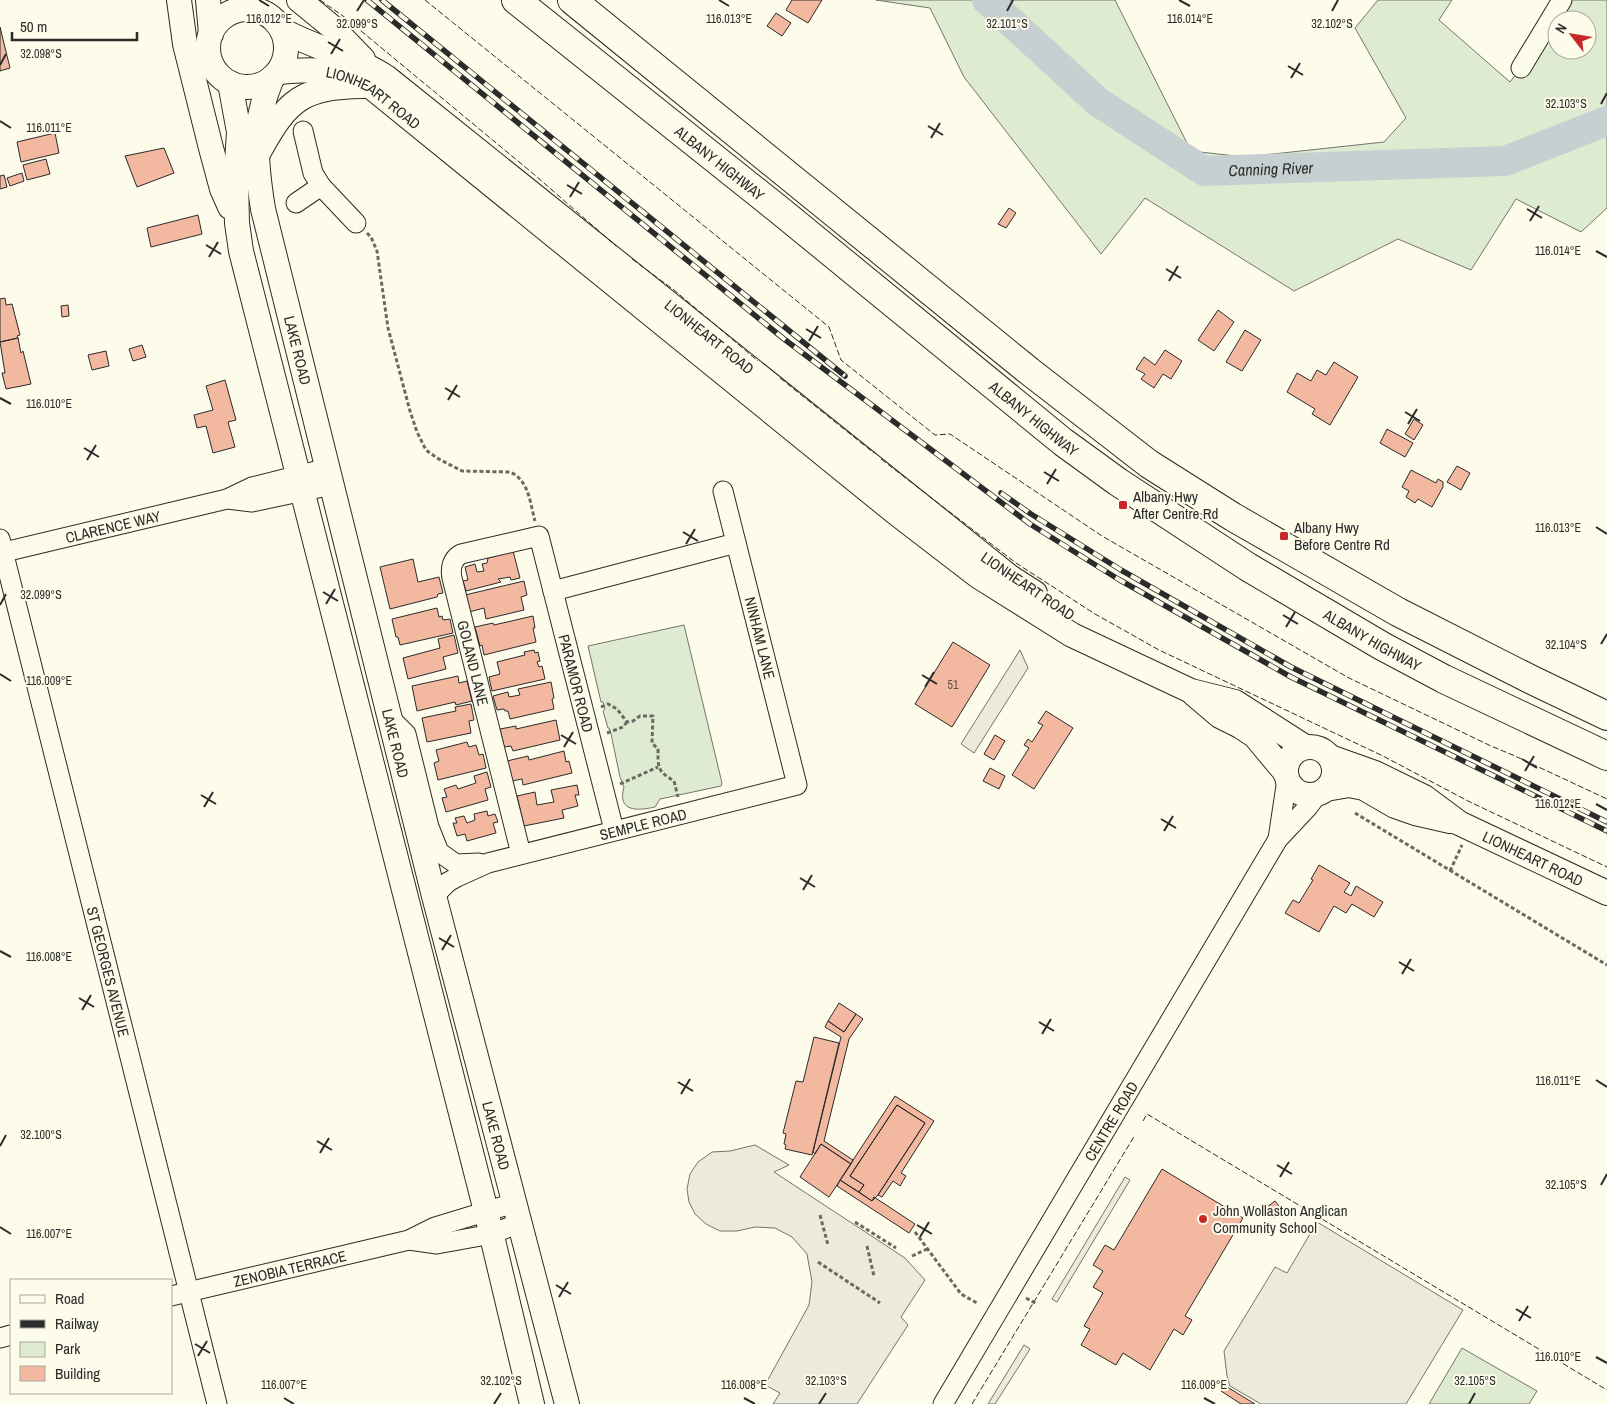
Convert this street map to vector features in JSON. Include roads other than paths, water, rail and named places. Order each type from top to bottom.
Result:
[{"type":"highway","name":"ALBANY HIGHWAY","points":[[516,0],[778,209],[1063,442],[1118,482],[1248,567],[1382,646],[1444,679],[1607,756]]},
{"type":"highway","points":[[572,0],[1030,371],[1149,464],[1233,517],[1398,612],[1607,716]]},
{"type":"highway","points":[[778,209],[797,181]]},
{"type":"highway","points":[[1382,646],[1398,612]]},
{"type":"main road","points":[[179,0],[185,44],[211,148],[222,189],[237,223]]},
{"type":"main road","points":[[208,0],[211,34]]},
{"type":"main road","points":[[257,155],[277,119],[288,107],[302,97],[313,92],[340,86],[370,76],[332,27],[299,0]]},
{"type":"main road","points":[[248,4],[270,16],[282,30],[286,40],[287,51],[284,62],[275,75],[263,84],[241,87],[230,83],[213,68],[208,46],[211,34],[216,24],[224,17],[242,9],[248,4]]},
{"type":"main road","name":"LIONHEART ROAD","points":[[282,30],[370,76],[391,102],[471,168],[896,513],[978,576],[1072,635],[1191,691],[1235,702],[1305,747]]},
{"type":"main road","name":"LIONHEART ROAD","points":[[275,75],[310,69],[350,76],[370,76]]},
{"type":"main road","name":"LAKE ROAD","points":[[275,75],[260,114],[256,134],[259,183],[263,208],[434,896],[567,1404]]},
{"type":"main road","name":"LAKE ROAD","points":[[230,83],[239,132],[236,178],[237,223],[241,250],[489,1222],[532,1404]]},
{"type":"main road","name":"LIONHEART ROAD","points":[[1191,691],[1220,716],[1255,736],[1286,776]]},
{"type":"main road","points":[[1305,747],[1319,749],[1330,757],[1334,770],[1331,784],[1322,792],[1302,795],[1290,786],[1286,776],[1286,765],[1293,754],[1305,747]]},
{"type":"main road","name":"LIONHEART ROAD","points":[[1330,757],[1375,773],[1424,797],[1464,825],[1607,893]]},
{"type":"main road","name":"LIONHEART ROAD","points":[[1322,792],[1350,786],[1364,788],[1395,806],[1464,825]]},
{"type":"street","points":[[1521,68],[1562,0]]},
{"type":"street","points":[[303,131],[313,173],[322,186],[356,222]]},
{"type":"street","points":[[296,203],[322,186]]},
{"type":"street","name":"CLARENCE WAY","points":[[1,548],[226,499],[252,502],[300,483],[330,476]]},
{"type":"street","name":"NINHAM LANE","points":[[722,491],[797,785]]},
{"type":"street","name":"PARAMOR ROAD","points":[[539,536],[614,830]]},
{"type":"street","name":"GOLAND LANE","points":[[521,854],[451,571],[454,560],[461,554],[539,536]]},
{"type":"street","points":[[553,591],[736,543]]},
{"type":"street","name":"ST GEORGES AVENUE","points":[[1,548],[180,1294],[217,1404]]},
{"type":"street","name":"SEMPLE ROAD","points":[[390,717],[406,734],[429,827],[438,852],[456,864],[488,862],[797,785]]},
{"type":"street","name":"CENTRE ROAD","points":[[1278,839],[1286,776]]},
{"type":"street","name":"CENTRE ROAD","points":[[943,1404],[1278,839],[1322,792]]},
{"type":"street","name":"SEMPLE ROAD","points":[[434,896],[457,876],[488,862]]},
{"type":"street","name":"ZENOBIA TERRACE","points":[[180,1294],[409,1240],[437,1244],[489,1222],[517,1213]]},
{"type":"waterway","name":"Canning River","points":[[987,0],[1098,102],[1204,171],[1505,161],[1607,121]]},
{"type":"railway","points":[[367,0],[784,339],[1030,524],[1118,579],[1291,677],[1607,831]]},
{"type":"railway","points":[[382,0],[845,376]]},
{"type":"railway","points":[[1001,493],[1121,570],[1291,667],[1607,822]]},
{"type":"place","name":"Albany Hwy After Centre Rd","points":[[1123,505]]},
{"type":"place","name":"Albany Hwy Before Centre Rd","points":[[1284,536]]},
{"type":"place","name":"John Wollaston Anglican Community School","points":[[1203,1219]]}]
